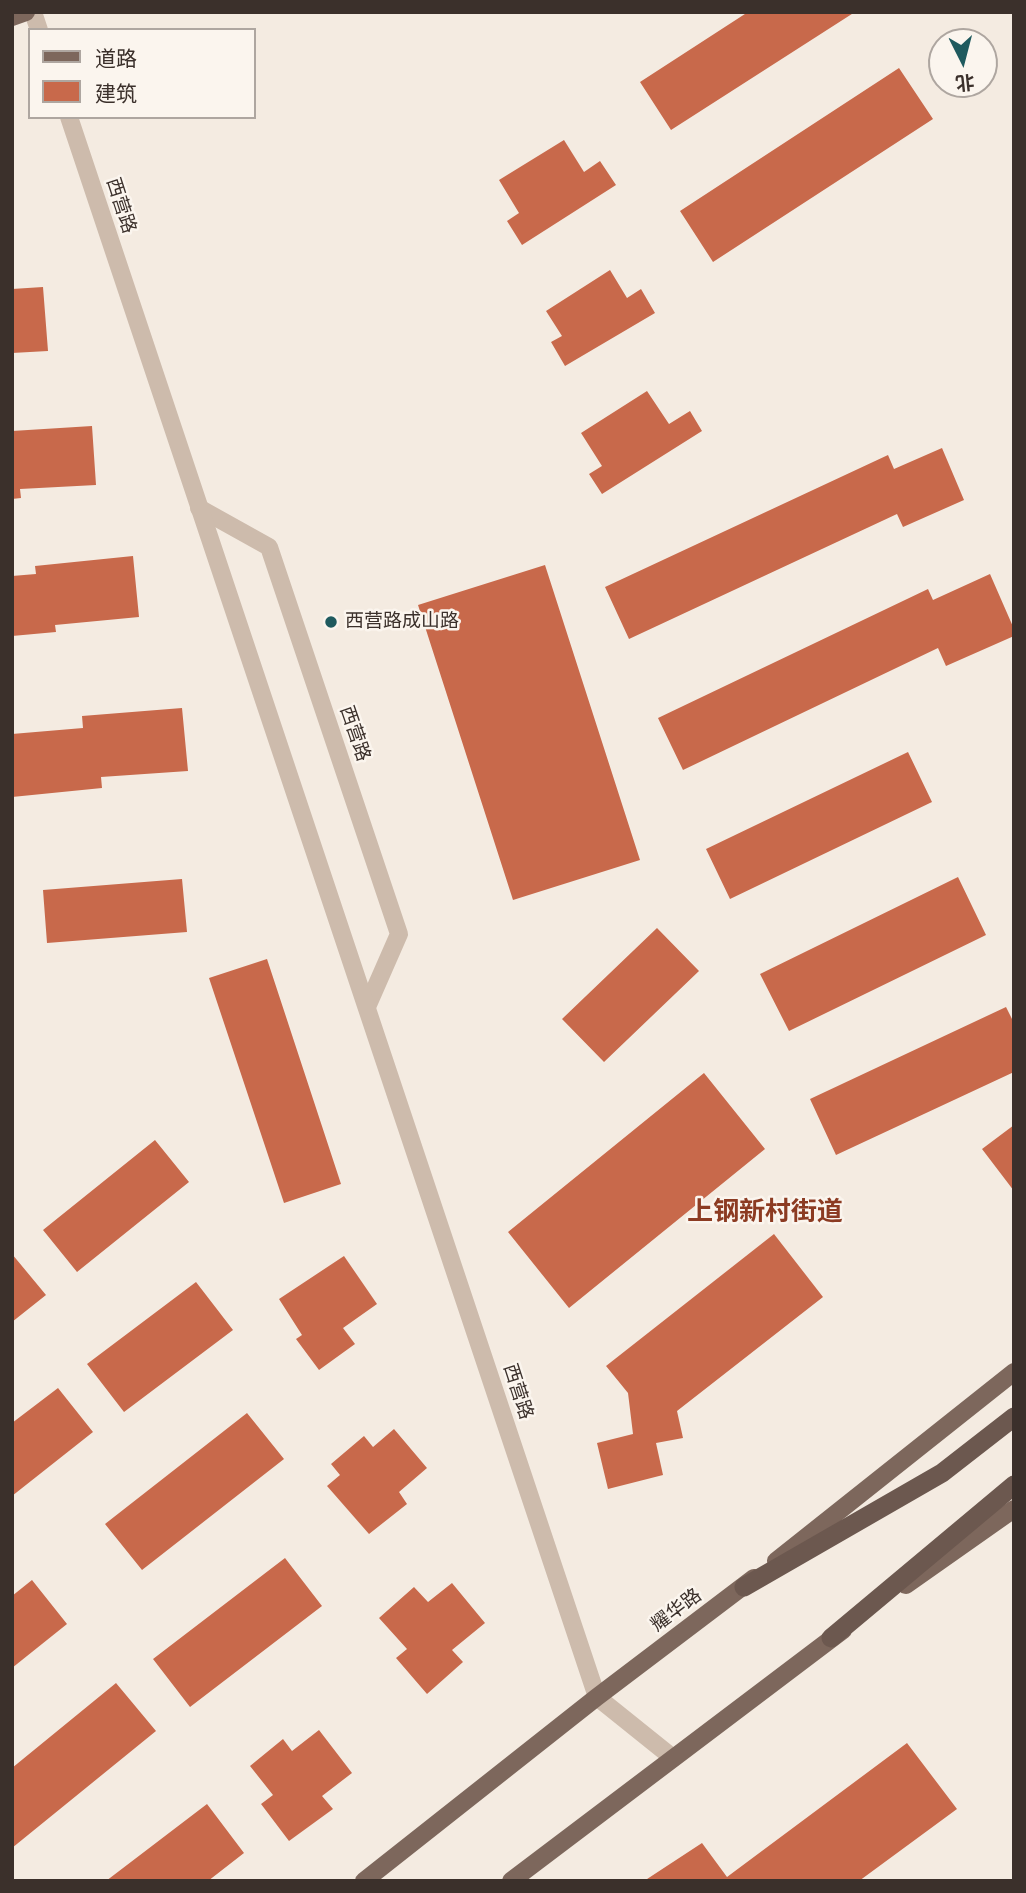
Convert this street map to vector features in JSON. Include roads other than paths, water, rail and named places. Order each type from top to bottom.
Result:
[{"type":"highway","points":[[744,1587],[942,1474],[1014,1417]]},
{"type":"highway","points":[[831,1638],[1014,1485]]},
{"type":"main road","points":[[12,17],[26,12]]},
{"type":"main road","name":"耀华路","points":[[364,1881],[597,1697],[744,1587],[1014,1372]]},
{"type":"main road","points":[[511,1881],[831,1638],[1014,1509]]},
{"type":"street","name":"西营路","points":[[69,119],[597,1697]]},
{"type":"street","name":"西营路","points":[[200,508],[269,547],[395,921],[399,934],[367,1007]]},
{"type":"street","points":[[597,1697],[673,1758]]},
{"type":"place","name":"西营路成山路","points":[[331,622]]},
{"type":"district","name":"上钢新村街道","points":[[765,1213]]}]
